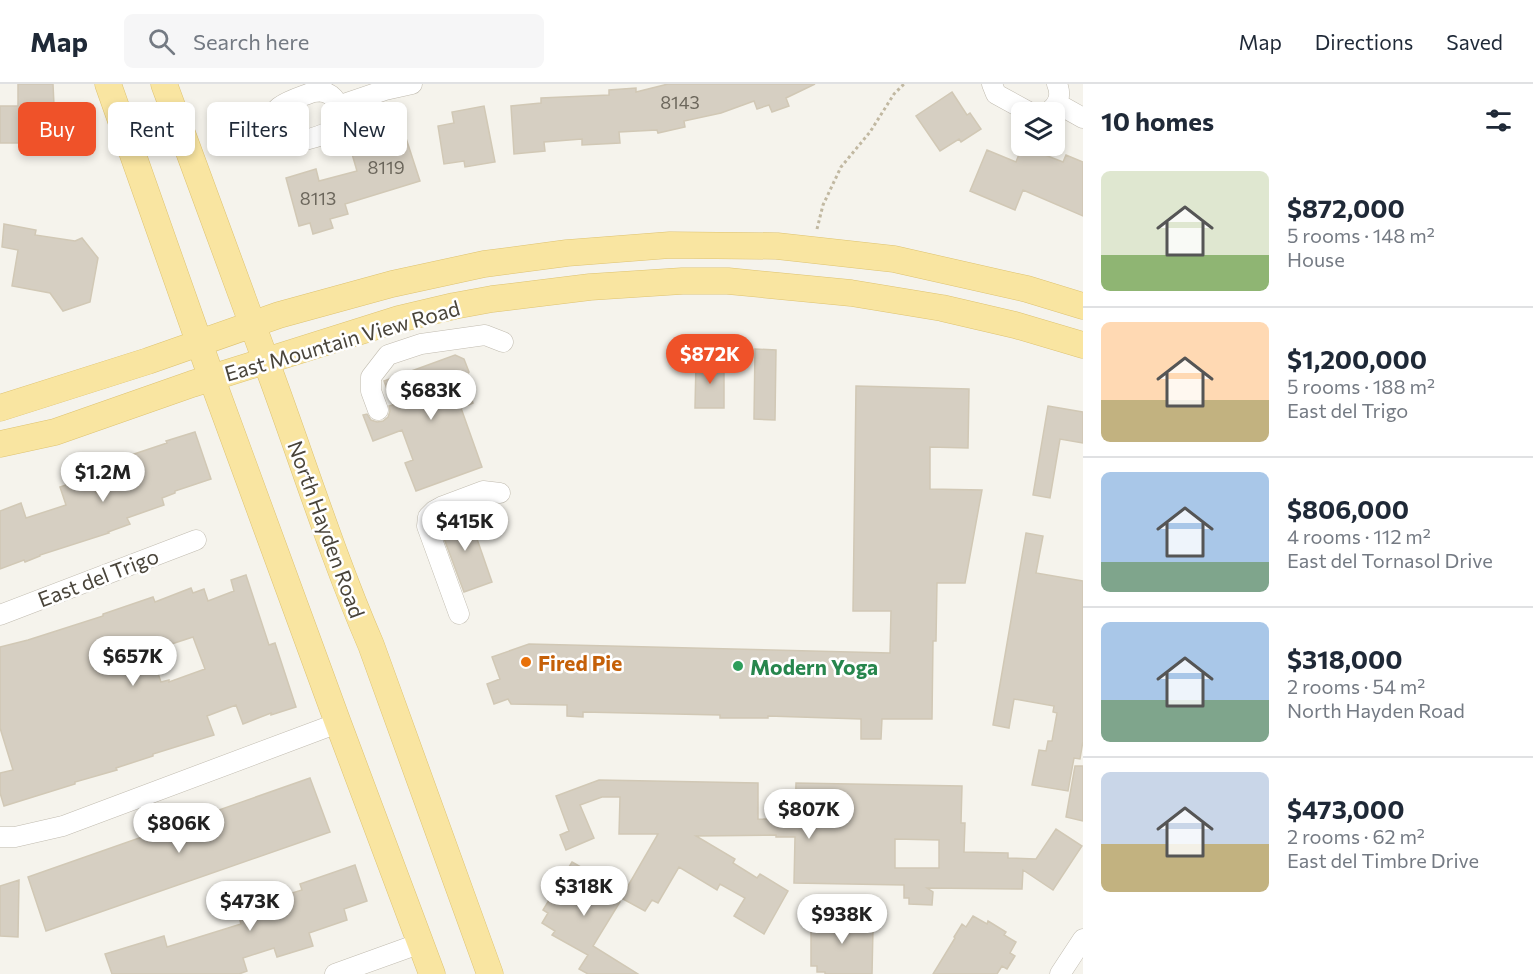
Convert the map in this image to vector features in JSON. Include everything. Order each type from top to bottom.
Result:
[{"type":"main road","points":[[108,84],[212,379],[432,974]]},
{"type":"main road","name":"North Hayden Road","points":[[164,84],[266,360],[351,600],[371,645],[490,974]]},
{"type":"main road","name":"East Mountain View Road","points":[[0,408],[148,361],[279,315],[392,284],[484,264],[567,253],[670,245],[777,246],[894,260],[1027,289],[1083,306]]},
{"type":"main road","name":"East Mountain View Road","points":[[0,444],[55,432],[192,384],[399,319],[492,299],[559,291],[682,281],[728,281],[826,290],[942,308],[1015,325],[1083,345]]},
{"type":"street","points":[[350,102],[385,90],[412,84]]},
{"type":"street","points":[[992,84],[996,94],[1011,102]]},
{"type":"street","points":[[1055,100],[1083,118]]},
{"type":"street","points":[[378,410],[370,391],[371,376],[388,355],[421,344],[485,335],[503,342]]},
{"type":"street","points":[[459,614],[427,526],[428,517],[443,506],[483,491],[500,493]]},
{"type":"street","name":"East del Trigo","points":[[0,615],[196,540]]},
{"type":"street","points":[[0,837],[15,837],[63,826],[338,723]]},
{"type":"street","points":[[1060,974],[1083,939]]},
{"type":"street","points":[[336,974],[421,943]]},
{"type":"path","points":[[816,231],[823,205],[841,167],[870,132],[894,94],[904,84]]},
{"type":"building","points":[[18,84],[53,84],[54,102],[18,102]]},
{"type":"building","points":[[668,84],[815,84],[786,98],[789,106],[772,112],[769,105],[757,109],[754,101],[721,113],[684,121],[685,127],[658,133],[657,130],[619,132],[620,143],[582,145],[582,139],[544,142],[545,151],[514,154],[511,106],[541,103],[541,98],[609,95],[609,90],[636,88],[636,92]]},
{"type":"building","points":[[952,92],[967,115],[970,113],[981,129],[961,142],[959,139],[940,151],[916,116]]},
{"type":"building","points":[[0,106],[18,106],[18,143],[0,143]]},
{"type":"building","points":[[484,106],[495,162],[465,167],[464,161],[444,164],[438,126],[454,123],[452,112]]},
{"type":"building","points":[[407,141],[420,181],[345,204],[348,214],[330,219],[333,228],[313,234],[310,223],[299,226],[286,178],[316,169],[319,181],[357,171],[353,156],[407,156]]},
{"type":"building","points":[[987,150],[1016,162],[1018,156],[1048,156],[1063,162],[1066,155],[1083,162],[1083,216],[1023,190],[1015,210],[970,191]]},
{"type":"building","points":[[4,224],[36,230],[35,235],[75,241],[82,238],[98,258],[90,302],[63,311],[50,293],[12,286],[18,250],[2,247]]},
{"type":"building","points":[[755,349],[776,350],[775,420],[754,419]]},
{"type":"building","points":[[455,355],[464,359],[469,372],[465,380],[473,403],[461,408],[482,467],[416,491],[405,463],[413,460],[402,430],[373,441],[363,415],[367,414],[371,420],[377,422],[388,417],[389,406],[393,405],[384,381]]},
{"type":"building","points":[[696,362],[724,363],[724,408],[695,408]]},
{"type":"building","points":[[856,386],[969,389],[968,448],[930,447],[930,489],[982,490],[965,583],[937,583],[936,641],[933,641],[932,719],[882,719],[881,739],[861,739],[861,719],[768,716],[768,718],[720,718],[720,715],[583,712],[583,717],[567,716],[567,705],[511,704],[508,699],[494,704],[487,684],[500,679],[492,657],[529,644],[890,653],[891,611],[853,611]]},
{"type":"building","points":[[1048,406],[1083,412],[1083,443],[1060,439],[1050,498],[1033,495]]},
{"type":"building","points":[[195,432],[211,479],[175,491],[162,498],[164,505],[127,518],[130,524],[109,533],[0,569],[0,511],[21,503],[26,518],[66,505],[60,487],[78,481],[80,485],[92,482],[96,493],[136,479],[128,456]]},
{"type":"building","points":[[468,513],[492,582],[464,592],[439,523]]},
{"type":"building","points":[[1026,533],[1043,536],[1036,573],[1083,581],[1083,741],[1080,759],[1074,758],[1068,791],[1032,785],[1039,750],[1046,751],[1048,741],[1052,741],[1057,713],[1053,712],[1054,706],[1014,699],[1009,728],[993,725]]},
{"type":"building","points":[[246,575],[269,645],[275,643],[296,707],[271,715],[271,713],[243,724],[236,705],[207,716],[214,735],[153,754],[153,756],[116,768],[117,770],[4,806],[0,793],[0,773],[13,770],[0,728],[0,647],[103,616],[103,614],[153,597],[155,602],[191,588],[193,593],[204,589],[208,601],[234,591],[231,580]],"holes":[[[193,637],[205,669],[169,682],[169,680],[161,682],[150,651]]]},
{"type":"building","points":[[1075,766],[1083,766],[1083,821],[1066,817]]},
{"type":"building","points":[[310,778],[330,832],[46,931],[28,877]]},
{"type":"building","points":[[599,780],[758,783],[758,819],[795,820],[796,783],[962,786],[961,823],[965,823],[964,852],[1008,853],[1008,858],[1036,859],[1056,829],[1082,846],[1053,890],[1023,870],[1022,889],[927,888],[933,892],[932,905],[909,904],[909,898],[904,898],[904,885],[794,883],[795,837],[776,837],[776,835],[696,836],[735,859],[733,863],[757,878],[760,874],[788,891],[764,934],[734,916],[745,898],[720,884],[717,890],[679,867],[658,903],[652,900],[645,911],[621,898],[658,834],[619,834],[620,797],[602,797],[580,805],[594,838],[566,850],[560,835],[569,831],[556,796]],"holes":[[[895,839],[939,840],[939,868],[895,868]]]},
{"type":"building","points":[[572,862],[614,886],[620,902],[593,946],[638,974],[588,974],[579,969],[588,955],[552,935],[555,931],[542,923],[548,913],[543,910]]},
{"type":"building","points":[[355,865],[367,901],[344,909],[347,920],[309,933],[313,946],[277,957],[274,948],[243,958],[247,971],[239,974],[112,974],[105,954],[164,936],[167,947],[241,924],[237,910],[302,890],[300,884]]},
{"type":"building","points":[[19,880],[18,937],[0,936],[0,886]]},
{"type":"building","points":[[817,916],[867,916],[867,928],[873,928],[872,974],[825,974],[825,972],[817,972],[817,966],[811,966],[811,927],[817,927]]},
{"type":"building","points":[[973,916],[987,924],[988,921],[1006,932],[1004,935],[1016,942],[1010,953],[1015,956],[1007,969],[1002,966],[997,974],[933,974],[962,924],[966,927]]},
{"type":"place","name":"Fired Pie","points":[[526,662]]},
{"type":"place","name":"Modern Yoga","points":[[738,666]]}]
